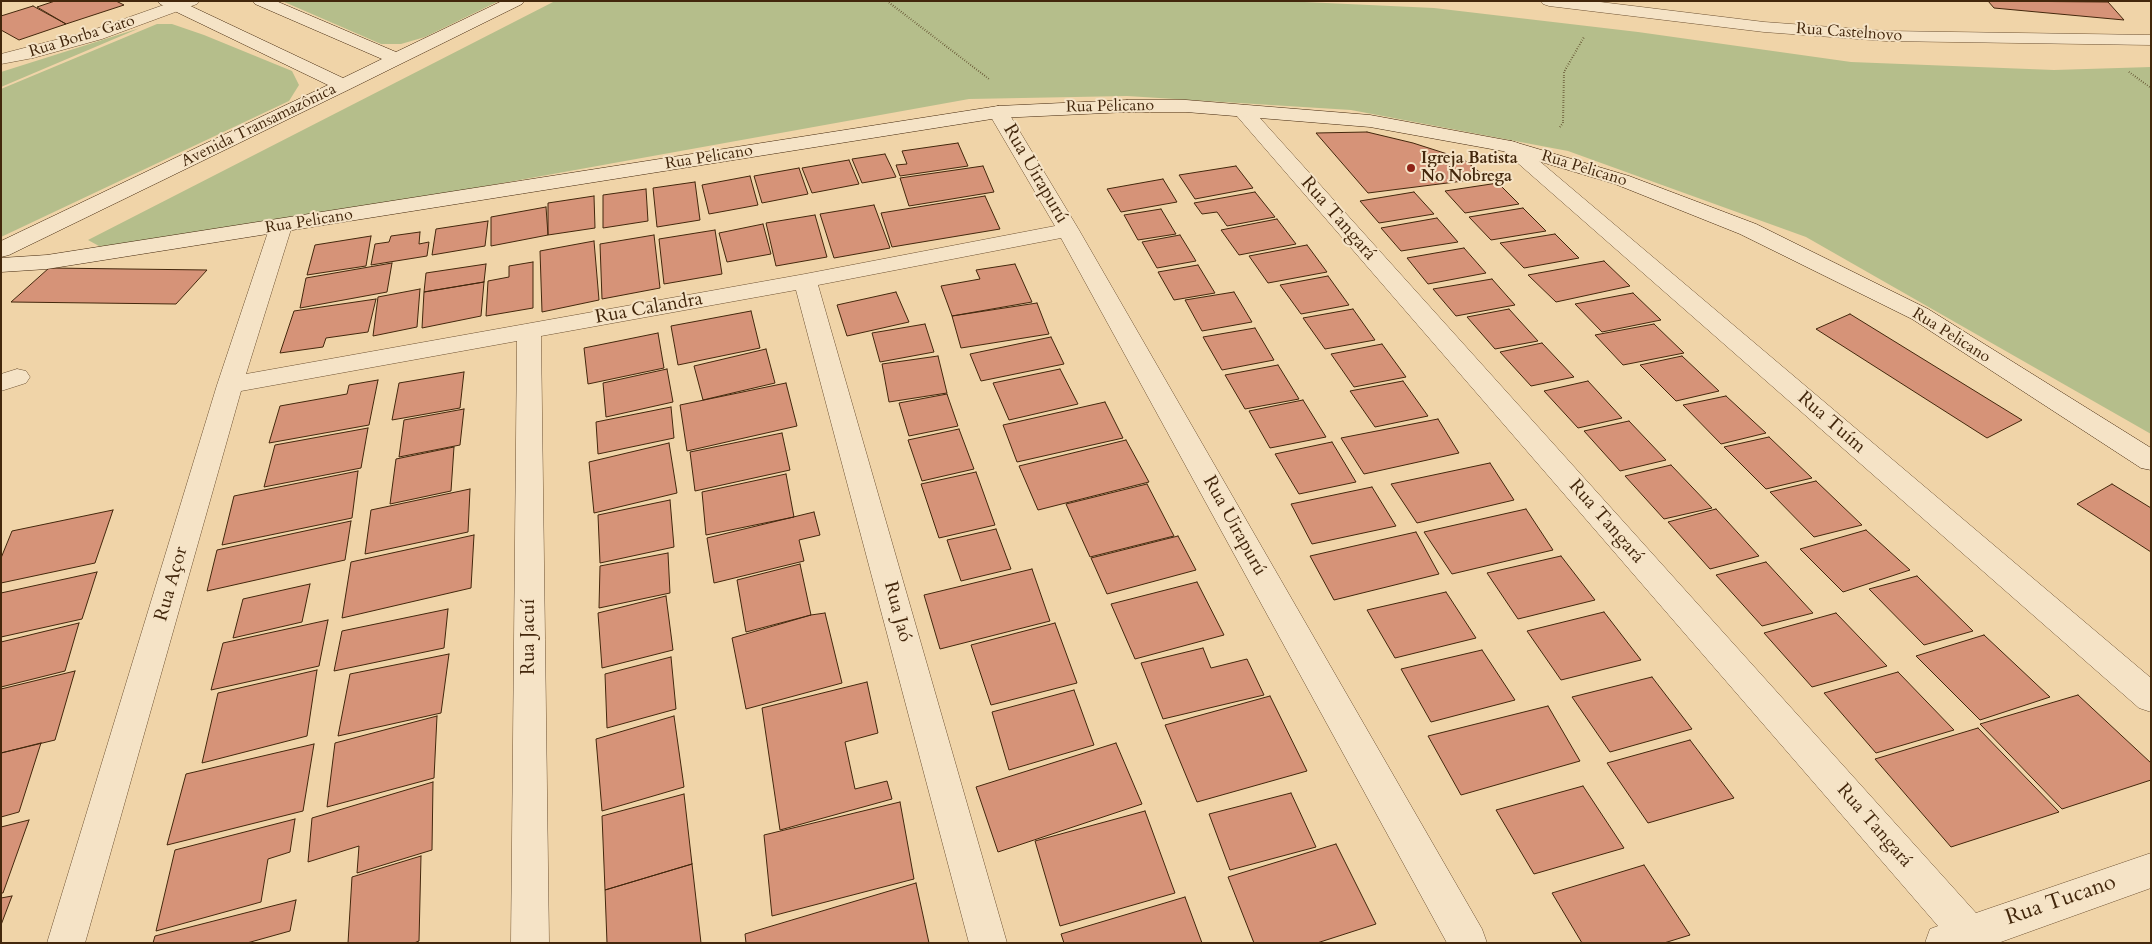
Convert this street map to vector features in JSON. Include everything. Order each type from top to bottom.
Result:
[{"type":"street","points":[[261,1],[396,59]]},
{"type":"street","name":"Avenida Transamazônica","points":[[1,250],[516,1]]},
{"type":"street","name":"Rua Castelnovo","points":[[1549,1],[1764,26],[1886,36],[2151,40]]},
{"type":"street","points":[[178,3],[344,85]]},
{"type":"street","name":"Rua Borba Gato","points":[[1,59],[27,54],[96,35],[178,3]]},
{"type":"street","name":"Rua Pelicano","points":[[1,265],[47,262],[998,112],[1030,109],[1186,106],[1370,121],[1511,147],[1622,180],[1748,229],[1920,314],[2151,461]]},
{"type":"street","name":"Rua Tangará","points":[[1243,111],[1957,938]]},
{"type":"street","name":"Rua Uirapurú","points":[[998,112],[1068,230],[1468,943]]},
{"type":"street","name":"Rua Tuím","points":[[1511,147],[2151,698]]},
{"type":"street","name":"Rua Açor","points":[[66,943],[230,385],[281,226]]},
{"type":"street","name":"Rua Calandra","points":[[230,385],[806,280],[1068,230]]},
{"type":"street","name":"Rua Jaó","points":[[806,280],[988,943]]},
{"type":"street","name":"Rua Jacuí","points":[[529,331],[530,943]]},
{"type":"street","name":"Rua Tucano","points":[[1957,938],[2151,870]]},
{"type":"path","points":[[887,1],[1030,109]]},
{"type":"path","points":[[1537,155],[1563,123],[1564,72],[1601,6]]},
{"type":"green space","points":[[282,1],[499,1],[425,37],[401,44],[381,44]]},
{"type":"green space","points":[[555,1],[1283,1],[1434,8],[1638,32],[1851,62],[2054,70],[2151,67],[2151,434],[1806,237],[1568,151],[1351,110],[1127,96],[969,99],[159,245],[99,246],[88,240]]},
{"type":"green space","points":[[157,24],[172,24],[204,35],[292,71],[299,85],[289,101],[1,237],[1,89]]},
{"type":"green space","points":[[140,28],[1,87],[1,72]]},
{"type":"building","points":[[55,1],[116,1],[124,5],[66,24],[37,7]]},
{"type":"building","points":[[1988,1],[2108,2],[2124,20],[1994,8]]},
{"type":"building","points":[[33,6],[66,24],[19,40],[1,30],[1,16]]},
{"type":"building","name":"Igreja Batista No Nobrega","points":[[1367,132],[1413,143],[1463,159],[1487,178],[1368,193],[1316,133]]},
{"type":"building","points":[[958,143],[968,166],[900,176],[896,165],[907,164],[902,151]]},
{"type":"building","points":[[885,154],[896,177],[862,183],[852,159]]},
{"type":"building","points":[[849,160],[859,184],[812,193],[802,168]]},
{"type":"building","points":[[983,166],[994,192],[909,206],[900,178]]},
{"type":"building","points":[[1236,166],[1253,188],[1195,199],[1179,175]]},
{"type":"building","points":[[799,168],[808,194],[762,203],[754,176]]},
{"type":"building","points":[[750,176],[758,205],[709,214],[702,185]]},
{"type":"building","points":[[1163,179],[1177,202],[1121,212],[1107,189]]},
{"type":"building","points":[[695,182],[700,220],[657,227],[653,188]]},
{"type":"building","points":[[1498,183],[1519,204],[1465,213],[1445,191]]},
{"type":"building","points":[[646,189],[648,221],[603,228],[603,195]]},
{"type":"building","points":[[1255,192],[1275,217],[1227,226],[1217,212],[1202,214],[1194,203]]},
{"type":"building","points":[[1414,192],[1434,214],[1379,223],[1360,201]]},
{"type":"building","points":[[594,196],[595,228],[548,235],[548,203]]},
{"type":"building","points":[[985,196],[1000,229],[892,247],[881,213]]},
{"type":"building","points":[[874,205],[890,248],[834,258],[820,214]]},
{"type":"building","points":[[546,207],[548,235],[491,246],[491,217]]},
{"type":"building","points":[[1523,208],[1546,231],[1491,240],[1469,217]]},
{"type":"building","points":[[1161,209],[1176,234],[1138,240],[1124,215]]},
{"type":"building","points":[[815,215],[827,257],[776,266],[766,223]]},
{"type":"building","points":[[1437,218],[1458,242],[1401,251],[1381,228]]},
{"type":"building","points":[[1277,219],[1296,244],[1239,255],[1221,230]]},
{"type":"building","points":[[488,221],[485,246],[432,255],[436,229]]},
{"type":"building","points":[[763,224],[771,254],[727,262],[719,233]]},
{"type":"building","points":[[715,230],[722,274],[664,284],[659,239]]},
{"type":"building","points":[[420,232],[419,244],[429,242],[427,256],[371,265],[375,244],[389,242],[391,236]]},
{"type":"building","points":[[1555,234],[1579,258],[1524,268],[1500,243]]},
{"type":"building","points":[[654,235],[660,288],[602,299],[600,244]]},
{"type":"building","points":[[1180,235],[1196,261],[1157,268],[1142,242]]},
{"type":"building","points":[[371,236],[366,266],[307,275],[315,245]]},
{"type":"building","points":[[594,241],[599,300],[542,312],[540,251]]},
{"type":"building","points":[[1307,245],[1327,272],[1268,283],[1249,256]]},
{"type":"building","points":[[1464,248],[1486,273],[1428,284],[1407,258]]},
{"type":"building","points":[[1604,261],[1630,286],[1556,302],[1528,275]]},
{"type":"building","points":[[533,262],[533,308],[486,316],[488,281],[509,277],[509,266]]},
{"type":"building","points":[[392,263],[387,292],[300,308],[306,278]]},
{"type":"building","points":[[486,264],[484,282],[424,292],[426,273]]},
{"type":"building","points":[[1015,264],[1032,302],[952,316],[941,286],[980,279],[976,270]]},
{"type":"building","points":[[1198,265],[1215,293],[1174,300],[1158,272]]},
{"type":"building","points":[[49,268],[207,270],[176,304],[11,302]]},
{"type":"building","points":[[1328,276],[1349,305],[1301,314],[1280,285]]},
{"type":"building","points":[[1492,279],[1515,305],[1456,316],[1433,289]]},
{"type":"building","points":[[484,282],[481,316],[422,328],[424,292]]},
{"type":"building","points":[[420,289],[417,327],[373,336],[378,297]]},
{"type":"building","points":[[896,292],[909,322],[847,336],[837,305]]},
{"type":"building","points":[[1234,292],[1252,322],[1202,331],[1185,300]]},
{"type":"building","points":[[1633,293],[1661,320],[1602,332],[1575,304]]},
{"type":"building","points":[[376,299],[368,332],[326,338],[323,347],[280,353],[294,311]]},
{"type":"building","points":[[1037,303],[1049,334],[961,348],[952,316]]},
{"type":"building","points":[[1353,309],[1375,340],[1325,349],[1303,318]]},
{"type":"building","points":[[1509,309],[1538,341],[1495,349],[1467,317]]},
{"type":"building","points":[[751,311],[760,348],[678,365],[671,326]]},
{"type":"building","points":[[1850,314],[2022,420],[1987,438],[1816,329]]},
{"type":"building","points":[[925,324],[934,352],[880,362],[872,333]]},
{"type":"building","points":[[1654,324],[1684,353],[1623,365],[1595,335]]},
{"type":"building","points":[[1255,328],[1274,360],[1222,370],[1203,337]]},
{"type":"building","points":[[658,333],[664,368],[588,384],[584,348]]},
{"type":"building","points":[[1051,337],[1064,364],[981,381],[970,354]]},
{"type":"building","points":[[1542,343],[1574,377],[1531,386],[1500,352]]},
{"type":"building","points":[[1382,344],[1406,377],[1354,387],[1331,354]]},
{"type":"building","points":[[766,349],[775,383],[703,400],[694,366]]},
{"type":"building","points":[[938,356],[947,393],[889,402],[882,364]]},
{"type":"building","points":[[1682,356],[1719,391],[1676,401],[1640,365]]},
{"type":"building","points":[[1278,365],[1299,399],[1245,409],[1225,375]]},
{"type":"building","points":[[667,369],[673,402],[606,417],[603,383]]},
{"type":"building","points":[[1060,369],[1078,404],[1009,420],[993,383]]},
{"type":"building","points":[[464,372],[460,408],[392,420],[399,383]]},
{"type":"building","points":[[378,380],[369,425],[269,443],[280,406],[347,394],[349,385]]},
{"type":"building","points":[[1403,381],[1428,416],[1375,427],[1350,391]]},
{"type":"building","points":[[1588,381],[1622,418],[1578,428],[1544,391]]},
{"type":"building","points":[[786,383],[797,426],[687,451],[680,405]]},
{"type":"building","points":[[947,394],[958,426],[909,436],[899,403]]},
{"type":"building","points":[[1726,396],[1766,433],[1721,444],[1683,405]]},
{"type":"building","points":[[1303,400],[1326,437],[1270,448],[1249,411]]},
{"type":"building","points":[[1105,402],[1123,438],[1017,462],[1003,425]]},
{"type":"building","points":[[671,407],[674,438],[598,454],[596,422]]},
{"type":"building","points":[[464,409],[460,445],[399,457],[404,420]]},
{"type":"building","points":[[1438,419],[1459,453],[1364,474],[1341,438]]},
{"type":"building","points":[[1629,421],[1666,460],[1620,471],[1584,431]]},
{"type":"building","points":[[368,428],[361,468],[264,487],[275,445]]},
{"type":"building","points":[[959,429],[974,469],[922,481],[908,440]]},
{"type":"building","points":[[782,433],[790,470],[695,491],[690,452]]},
{"type":"building","points":[[1769,437],[1812,478],[1766,489],[1724,447]]},
{"type":"building","points":[[1126,440],[1149,482],[1038,510],[1019,466]]},
{"type":"building","points":[[1332,442],[1356,482],[1299,494],[1275,454]]},
{"type":"building","points":[[669,443],[677,493],[594,513],[589,462]]},
{"type":"building","points":[[454,447],[451,491],[390,504],[396,459]]},
{"type":"building","points":[[1490,463],[1514,500],[1417,523],[1391,484]]},
{"type":"building","points":[[1671,465],[1712,508],[1664,519],[1625,476]]},
{"type":"building","points":[[358,471],[352,518],[222,545],[234,496]]},
{"type":"building","points":[[976,472],[995,525],[939,538],[921,484]]},
{"type":"building","points":[[786,474],[794,517],[706,535],[702,492]]},
{"type":"building","points":[[1816,481],[1862,525],[1814,537],[1770,492]]},
{"type":"building","points":[[1147,484],[1174,536],[1090,557],[1066,504]]},
{"type":"building","points":[[2112,484],[2151,508],[2151,552],[2077,504]]},
{"type":"building","points":[[1372,487],[1396,526],[1312,544],[1291,504]]},
{"type":"building","points":[[470,489],[468,532],[365,554],[371,510]]},
{"type":"building","points":[[670,500],[674,547],[600,563],[598,515]]},
{"type":"building","points":[[1526,509],[1553,550],[1452,574],[1424,532]]},
{"type":"building","points":[[1716,509],[1759,556],[1710,569],[1668,522]]},
{"type":"building","points":[[113,510],[95,563],[1,583],[1,558],[12,531]]},
{"type":"building","points":[[814,512],[820,535],[799,540],[804,561],[714,583],[707,538]]},
{"type":"building","points":[[351,521],[345,560],[207,591],[217,550]]},
{"type":"building","points":[[996,529],[1011,569],[961,581],[947,540]]},
{"type":"building","points":[[1866,530],[1910,570],[1843,592],[1800,549]]},
{"type":"building","points":[[1416,532],[1439,574],[1334,600],[1310,556]]},
{"type":"building","points":[[474,535],[471,588],[342,618],[351,562]]},
{"type":"building","points":[[1178,536],[1196,570],[1107,594],[1091,558]]},
{"type":"building","points":[[668,553],[670,593],[599,608],[600,566]]},
{"type":"building","points":[[1561,556],[1595,600],[1518,619],[1487,573]]},
{"type":"building","points":[[1766,562],[1813,613],[1762,626],[1716,575]]},
{"type":"building","points":[[800,564],[811,615],[746,632],[737,580]]},
{"type":"building","points":[[1032,569],[1050,621],[940,649],[924,595]]},
{"type":"building","points":[[97,572],[82,619],[1,637],[1,593]]},
{"type":"building","points":[[1917,576],[1973,631],[1924,645],[1869,589]]},
{"type":"building","points":[[1197,582],[1224,635],[1135,659],[1111,604]]},
{"type":"building","points":[[310,584],[302,622],[233,638],[243,599]]},
{"type":"building","points":[[1446,592],[1476,638],[1395,658],[1367,610]]},
{"type":"building","points":[[666,596],[673,650],[602,668],[598,613]]},
{"type":"building","points":[[448,609],[444,648],[334,671],[342,631]]},
{"type":"building","points":[[1604,612],[1641,660],[1561,680],[1527,631]]},
{"type":"building","points":[[825,613],[842,683],[746,709],[732,638],[811,615]]},
{"type":"building","points":[[1836,613],[1887,666],[1812,687],[1764,633]]},
{"type":"building","points":[[328,620],[319,666],[211,690],[223,643]]},
{"type":"building","points":[[79,623],[65,671],[1,687],[1,642]]},
{"type":"building","points":[[1055,623],[1077,683],[991,705],[971,645]]},
{"type":"building","points":[[1984,635],[2050,697],[1980,720],[1916,656]]},
{"type":"building","points":[[1203,648],[1211,668],[1247,659],[1264,695],[1163,719],[1141,663]]},
{"type":"building","points":[[1482,650],[1515,700],[1431,722],[1401,669]]},
{"type":"building","points":[[449,654],[441,713],[338,736],[350,674]]},
{"type":"building","points":[[671,657],[676,709],[607,728],[605,674]]},
{"type":"building","points":[[317,670],[307,736],[202,763],[218,693]]},
{"type":"building","points":[[75,671],[55,740],[1,753],[1,689]]},
{"type":"building","points":[[1898,672],[1954,730],[1876,753],[1824,693]]},
{"type":"building","points":[[1652,677],[1692,729],[1610,752],[1572,697]]},
{"type":"building","points":[[867,682],[878,733],[845,742],[855,789],[887,781],[892,799],[780,830],[762,708]]},
{"type":"building","points":[[1074,690],[1094,745],[1009,770],[992,712]]},
{"type":"building","points":[[2078,695],[2151,763],[2151,780],[2062,809],[1980,724]]},
{"type":"building","points":[[1270,696],[1307,771],[1197,802],[1165,725]]},
{"type":"building","points":[[1548,706],[1580,761],[1461,795],[1428,736]]},
{"type":"building","points":[[437,716],[434,778],[327,807],[335,743]]},
{"type":"building","points":[[674,716],[684,787],[602,811],[596,739]]},
{"type":"building","points":[[1978,728],[2059,812],[1951,847],[1875,759]]},
{"type":"building","points":[[1690,740],[1734,798],[1648,823],[1607,763]]},
{"type":"building","points":[[41,743],[19,812],[1,817],[1,753]]},
{"type":"building","points":[[1116,743],[1142,804],[998,852],[976,787]]},
{"type":"building","points":[[314,744],[303,811],[167,845],[186,774]]},
{"type":"building","points":[[433,782],[432,850],[357,873],[359,846],[308,862],[312,818]]},
{"type":"building","points":[[1583,786],[1624,848],[1534,874],[1496,810]]},
{"type":"building","points":[[1291,793],[1316,847],[1230,870],[1209,814]]},
{"type":"building","points":[[684,794],[692,864],[605,890],[602,816]]},
{"type":"building","points":[[900,802],[914,879],[772,916],[764,835]]},
{"type":"building","points":[[1145,811],[1175,893],[1060,926],[1035,841]]},
{"type":"building","points":[[295,819],[290,852],[268,859],[261,902],[156,931],[175,850]]},
{"type":"building","points":[[29,820],[3,893],[1,893],[1,827]]},
{"type":"building","points":[[1336,844],[1376,924],[1317,943],[1254,943],[1228,877]]},
{"type":"building","points":[[421,856],[419,941],[414,943],[348,943],[352,877]]},
{"type":"building","points":[[692,864],[701,943],[607,943],[605,890]]},
{"type":"building","points":[[1644,865],[1690,935],[1664,943],[1582,943],[1552,893]]},
{"type":"building","points":[[916,883],[929,943],[746,943],[745,934]]},
{"type":"building","points":[[12,896],[1,925],[1,898]]},
{"type":"building","points":[[1185,897],[1202,943],[1064,943],[1061,934]]},
{"type":"building","points":[[296,900],[290,931],[247,943],[153,943],[155,936]]},
{"type":"place","name":"Igreja Batista No Nobrega","points":[[1411,168]]}]
